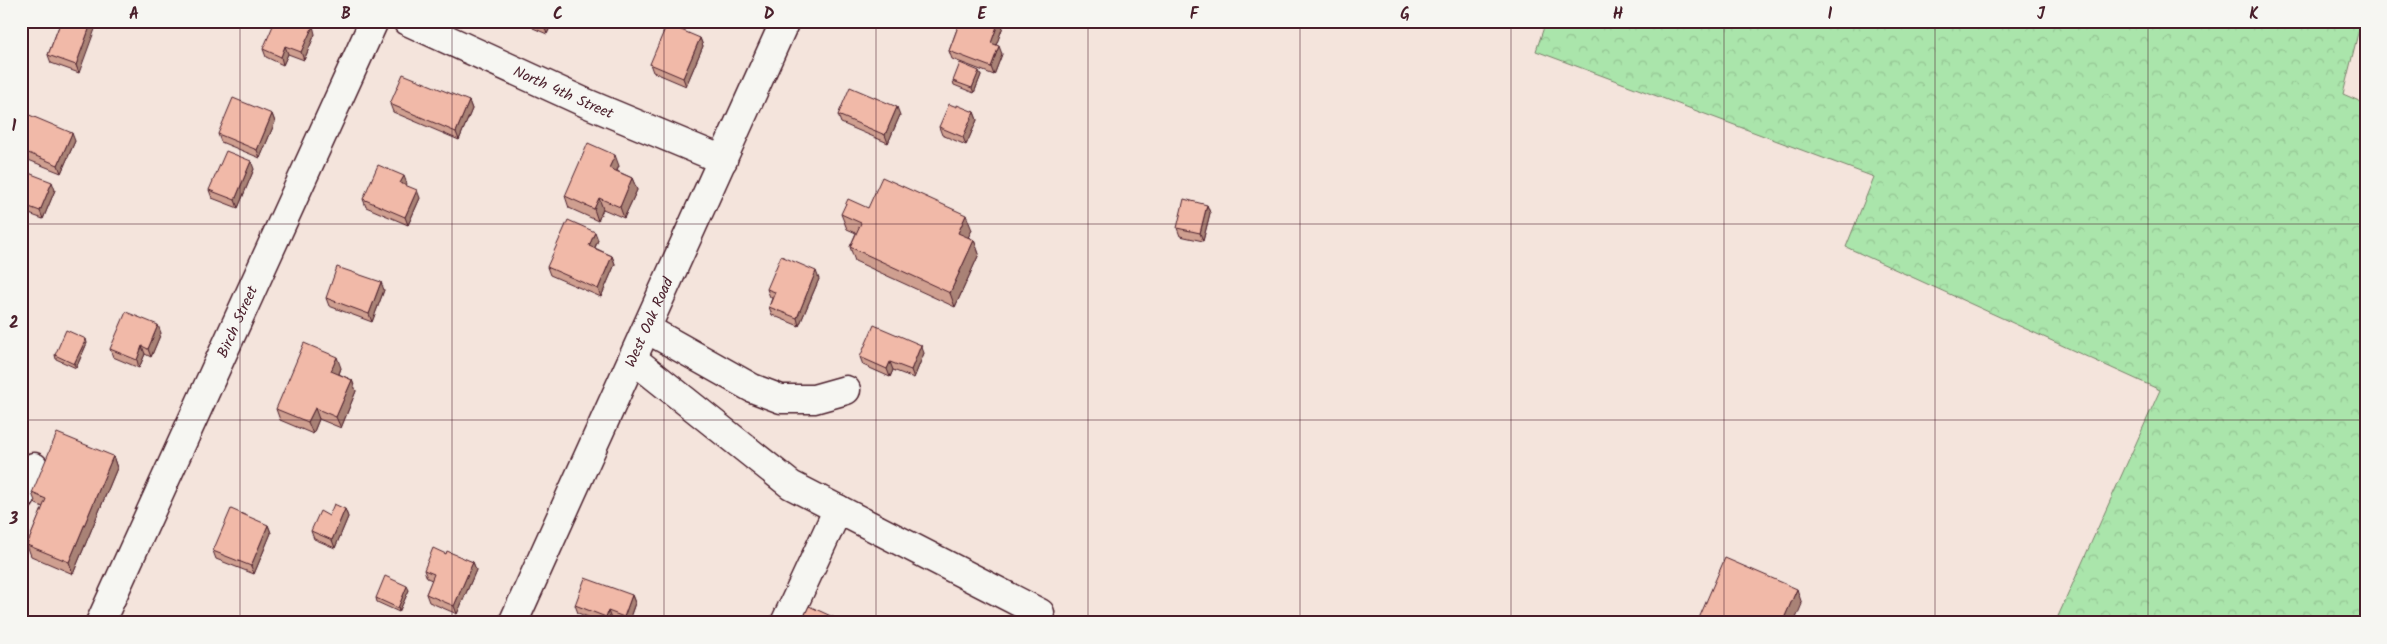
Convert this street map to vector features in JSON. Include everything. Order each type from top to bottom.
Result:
[{"type":"street","name":"Birch Street","points":[[100,623],[374,21]]},
{"type":"street","name":"North 4th Street","points":[[407,21],[586,103],[723,160]]},
{"type":"street","name":"West Oak Road","points":[[514,623],[785,21]]},
{"type":"street","points":[[647,329],[752,388],[781,399],[814,399],[846,390]]},
{"type":"street","points":[[633,359],[790,485],[1040,613],[1035,623]]},
{"type":"street","points":[[21,497],[34,467]]},
{"type":"street","points":[[785,623],[838,509]]},
{"type":"green space","points":[[1546,21],[2361,21],[2343,94],[2366,104],[2366,623],[2055,623],[2160,390],[1846,247],[1874,177],[1536,51]]},
{"type":"building","points":[[61,21],[92,21],[76,65],[48,55]]},
{"type":"building","points":[[275,21],[302,21],[313,26],[301,52],[285,46],[281,57],[263,49]]},
{"type":"building","points":[[533,21],[547,21],[544,26]]},
{"type":"building","points":[[960,21],[999,21],[991,43],[999,46],[991,67],[949,51]]},
{"type":"building","points":[[667,24],[700,38],[683,78],[650,64]]},
{"type":"building","points":[[960,63],[979,71],[972,88],[953,81]]},
{"type":"building","points":[[403,74],[469,101],[456,132],[390,104]]},
{"type":"building","points":[[850,87],[897,107],[885,135],[838,115]]},
{"type":"building","points":[[233,98],[272,114],[257,150],[218,134]]},
{"type":"building","points":[[949,104],[974,112],[963,137],[939,127]]},
{"type":"building","points":[[27,114],[72,133],[58,165],[21,150],[21,126]]},
{"type":"building","points":[[588,143],[615,155],[609,168],[632,178],[620,207],[599,198],[594,209],[565,196]]},
{"type":"building","points":[[226,151],[251,161],[235,200],[209,190]]},
{"type":"building","points":[[378,165],[404,176],[400,183],[417,190],[405,217],[363,199]]},
{"type":"building","points":[[21,170],[52,182],[40,211],[21,204]]},
{"type":"building","points":[[882,177],[966,215],[958,233],[974,240],[950,293],[850,247],[861,223],[841,214],[848,199],[868,208]]},
{"type":"building","points":[[1184,199],[1207,205],[1200,233],[1177,228]]},
{"type":"building","points":[[568,220],[595,232],[589,246],[612,256],[598,289],[547,267]]},
{"type":"building","points":[[781,256],[816,271],[797,318],[769,307],[775,292],[767,289]]},
{"type":"building","points":[[337,267],[381,282],[369,314],[326,298]]},
{"type":"building","points":[[126,312],[158,325],[148,349],[142,346],[137,360],[110,349]]},
{"type":"building","points":[[874,325],[921,345],[911,370],[890,362],[887,369],[860,357]]},
{"type":"building","points":[[66,330],[86,339],[74,364],[55,355]]},
{"type":"building","points":[[304,343],[337,357],[331,371],[352,380],[336,417],[315,408],[308,422],[276,409]]},
{"type":"building","points":[[57,433],[113,456],[69,562],[27,545],[46,499],[32,493]]},
{"type":"building","points":[[334,504],[345,509],[332,540],[311,531],[320,511],[329,516]]},
{"type":"building","points":[[231,509],[268,525],[251,566],[213,551]]},
{"type":"building","points":[[433,548],[446,554],[447,551],[473,562],[454,606],[426,594],[434,574],[424,570]]},
{"type":"building","points":[[1725,558],[1797,589],[1782,623],[1697,623]]},
{"type":"building","points":[[385,576],[407,586],[398,608],[376,598]]},
{"type":"building","points":[[585,578],[632,595],[624,617],[608,611],[606,617],[575,605]]},
{"type":"building","points":[[809,606],[846,623],[801,623]]}]
